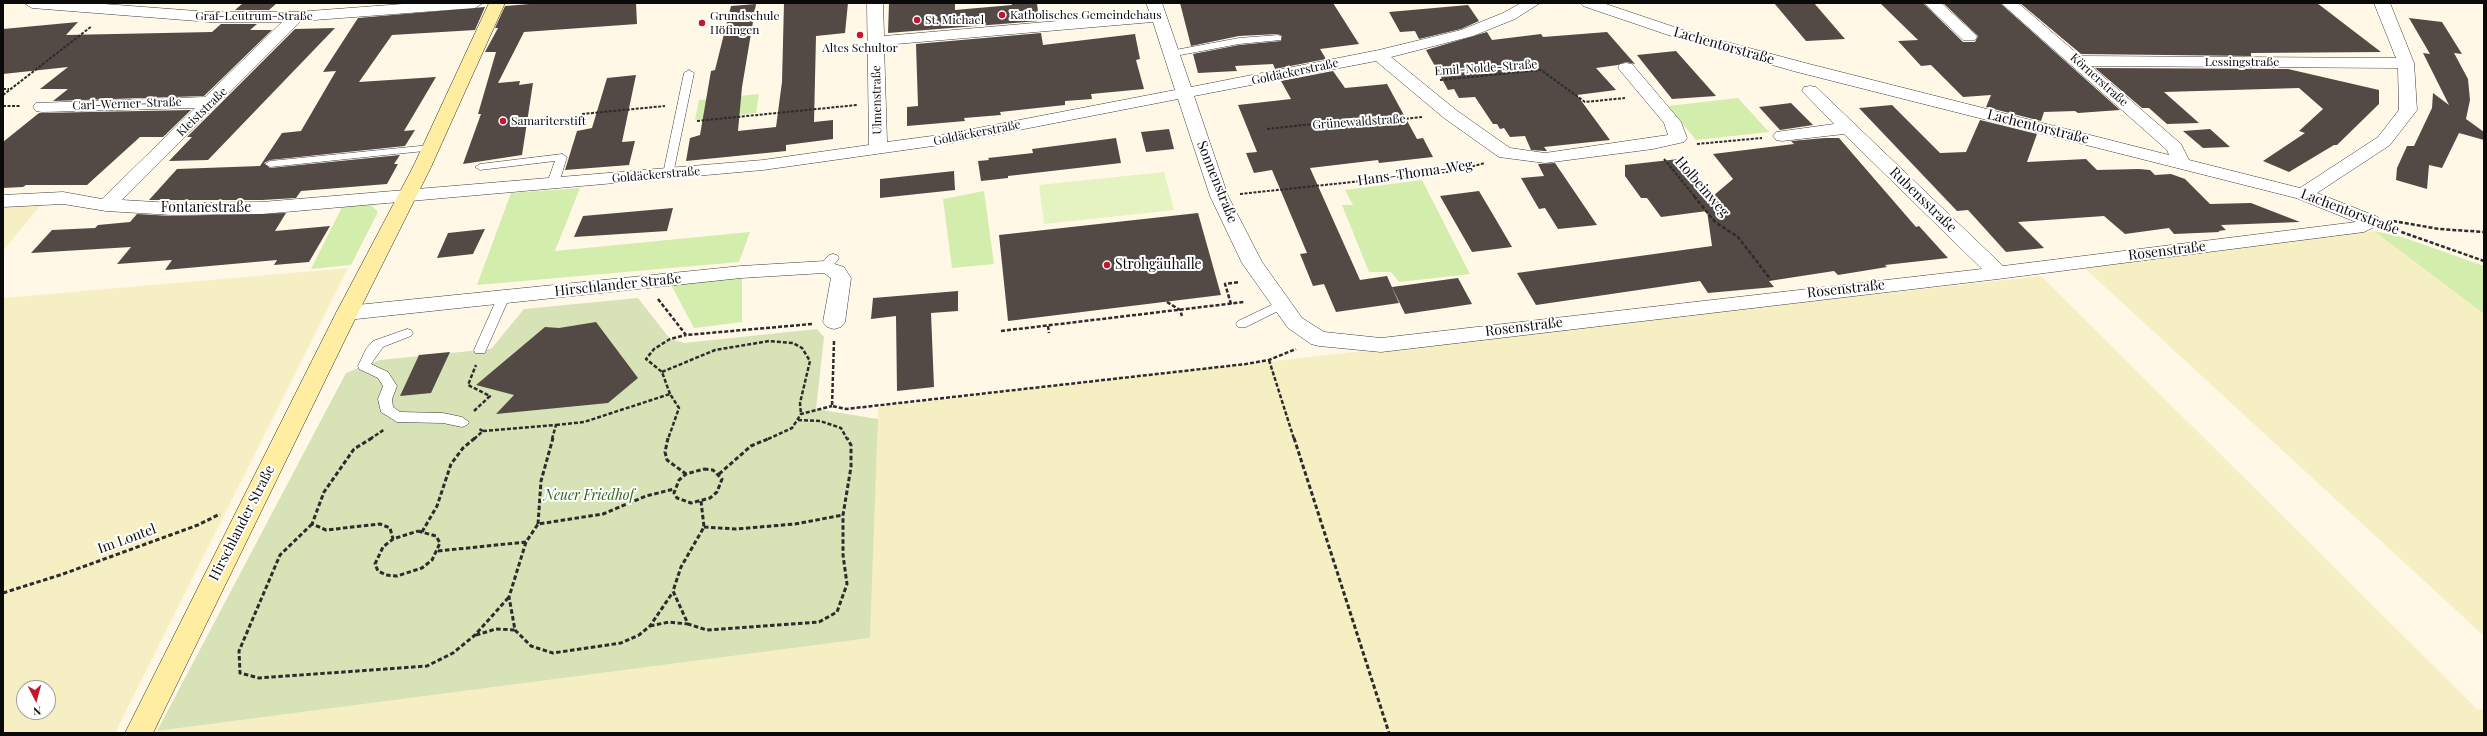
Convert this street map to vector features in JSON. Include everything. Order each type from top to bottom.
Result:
[{"type":"main road","name":"Hirschlander Straße","points":[[138,733],[347,313],[408,195],[497,3]]},
{"type":"street","name":"Graf-Leutrum-Straße","points":[[32,3],[113,10],[138,7],[210,17],[296,17],[475,3]]},
{"type":"street","name":"Ulmenstraße","points":[[875,3],[878,150]]},
{"type":"street","name":"Goldäckerstraße","points":[[408,195],[763,165],[878,150],[947,139],[1379,55],[1467,33],[1532,3]]},
{"type":"street","name":"Lachentorstraße","points":[[1588,3],[1683,35],[1796,66],[2303,194],[2371,221]]},
{"type":"street","points":[[1932,3],[1969,37]]},
{"type":"street","name":"Körnerstraße","points":[[2009,3],[2078,61],[2175,148],[2182,164]]},
{"type":"street","points":[[2303,194],[2384,141],[2408,110],[2406,63],[2382,3]]},
{"type":"street","points":[[876,41],[1156,10]]},
{"type":"street","name":"Sonnenstraße","points":[[1156,10],[1219,196],[1252,263],[1295,323],[1319,339]]},
{"type":"street","name":"Kleiststraße","points":[[106,205],[212,102],[296,17]]},
{"type":"street","points":[[1379,55],[1450,114],[1505,153],[1545,158],[1653,144],[1678,138],[1672,122],[1626,68]]},
{"type":"street","name":"Lessingstraße","points":[[2078,61],[2406,63]]},
{"type":"street","name":"Rubensstraße","points":[[1810,91],[1998,272]]},
{"type":"street","name":"Carl-Werner-Straße","points":[[42,107],[212,102]]},
{"type":"street","points":[[1782,136],[1848,128]]},
{"type":"street","name":"Fontanestraße","points":[[3,200],[63,198],[106,205],[172,209],[262,208],[408,195]]},
{"type":"street","name":"Rosenstraße","points":[[1319,339],[1381,345],[2349,229],[2364,226],[2371,221]]},
{"type":"street","name":"Hirschlander Straße","points":[[347,313],[504,296],[777,270],[829,262],[841,278],[834,322]]},
{"type":"lane","points":[[1170,54],[1239,41],[1278,38]]},
{"type":"lane","points":[[668,174],[689,73]]},
{"type":"lane","points":[[270,164],[430,148]]},
{"type":"lane","points":[[480,167],[562,157],[554,183]]},
{"type":"lane","points":[[480,350],[504,296]]},
{"type":"lane","points":[[1242,324],[1280,301]]},
{"type":"lane","points":[[407,333],[378,344],[371,352],[364,366],[383,375],[390,386],[385,399],[386,409],[396,417],[443,418],[462,422]]},
{"type":"path","points":[[3,95],[113,10]]},
{"type":"path","name":"Emil-Nolde-Straße","points":[[1411,83],[1541,70],[1585,102],[1649,96]]},
{"type":"path","points":[[3,89],[10,89]]},
{"type":"path","points":[[679,122],[877,103]]},
{"type":"path","points":[[582,114],[683,104]]},
{"type":"path","name":"Grünewaldstraße","points":[[1267,129],[1350,120],[1377,122],[1450,114]]},
{"type":"path","points":[[1678,138],[1696,144],[1782,136]]},
{"type":"path","name":"Holbeinweg","points":[[1653,144],[1715,222],[1738,237],[1784,296]]},
{"type":"path","name":"Hans-Thoma-Weg","points":[[1219,196],[1456,171],[1495,160],[1505,153]]},
{"type":"path","points":[[2371,221],[2381,219],[2439,229],[2484,232]]},
{"type":"path","name":"Lachentorstraße","points":[[2371,221],[2484,261]]},
{"type":"path","points":[[1231,304],[1225,284],[1264,279]]},
{"type":"path","points":[[646,283],[686,335]]},
{"type":"path","points":[[1001,331],[1231,304],[1280,301]]},
{"type":"path","points":[[1167,302],[1180,310],[1182,316]]},
{"type":"path","points":[[686,474],[667,460],[665,452],[667,441],[679,408],[670,394],[662,372],[646,359],[654,349],[670,340],[686,335],[834,322],[832,406]]},
{"type":"path","points":[[1048,326],[1049,333]]},
{"type":"path","points":[[801,414],[832,406],[846,409],[878,407],[1269,360],[1319,339]]},
{"type":"path","points":[[662,372],[716,350],[769,341],[793,343],[802,348],[810,361],[801,398],[801,414],[792,428],[751,446],[719,474]]},
{"type":"path","points":[[480,350],[468,385],[490,396],[462,422],[483,431],[584,422],[670,394]]},
{"type":"path","points":[[1269,360],[1390,733]]},
{"type":"path","points":[[409,417],[380,431],[354,449],[324,492],[312,524],[280,555],[255,608],[238,651],[240,673],[259,678],[428,666],[453,653],[476,635],[509,597],[526,542],[538,524],[541,482],[556,425]]},
{"type":"path","points":[[650,626],[669,622],[688,624],[707,630],[760,628],[820,622],[837,612],[847,584],[843,555],[843,515],[851,467],[851,445],[841,428],[831,424],[798,420]]},
{"type":"path","points":[[422,532],[437,506],[441,488],[451,464],[463,448],[483,431]]},
{"type":"path","points":[[538,524],[603,514],[646,496],[674,489],[679,480],[686,474],[704,469],[719,474],[722,479],[721,485],[710,498],[701,501],[683,502],[677,498],[674,489]]},
{"type":"path","name":"Im Lontel","points":[[3,593],[63,574],[198,525],[255,497]]},
{"type":"path","points":[[509,597],[515,630],[531,646],[553,653],[621,643],[639,635],[650,626],[673,592],[684,561],[704,527],[701,501]]},
{"type":"path","points":[[704,527],[736,529],[794,524],[843,515]]},
{"type":"path","points":[[312,524],[326,530],[380,524],[390,528],[393,539]]},
{"type":"path","points":[[422,532],[436,536],[440,543],[438,551],[422,568],[397,576],[386,575],[378,571],[375,564],[380,551],[393,539],[405,534],[422,532]]},
{"type":"path","points":[[438,551],[526,542]]},
{"type":"path","points":[[673,592],[688,624]]},
{"type":"path","points":[[476,635],[496,629],[515,630]]},
{"type":"shaded area","points":[[44,201],[3,251],[3,205]]},
{"type":"shaded area","points":[[2374,231],[2484,314],[2484,636],[2078,262]]},
{"type":"shaded area","points":[[348,268],[115,733],[3,733],[3,298]]},
{"type":"shaded area","points":[[2041,276],[2478,710],[2484,708],[2484,733],[143,733],[176,670],[157,731],[870,638],[878,407],[1246,364]]},
{"type":"green space","points":[[759,94],[756,113],[695,120],[699,100]]},
{"type":"green space","points":[[1738,98],[1769,132],[1696,140],[1668,106]]},
{"type":"green space","points":[[1164,172],[1174,210],[1044,224],[1039,185]]},
{"type":"green space","points":[[1422,180],[1470,274],[1399,282],[1391,272],[1369,272],[1342,205],[1353,205],[1345,190]]},
{"type":"green space","points":[[580,188],[555,251],[750,232],[739,262],[477,285],[511,193]]},
{"type":"green space","points":[[984,191],[994,264],[952,268],[943,199]]},
{"type":"green space","points":[[370,204],[378,212],[351,265],[311,269],[343,205]]},
{"type":"green space","points":[[2374,231],[2402,237],[2484,266],[2484,314]]},
{"type":"green space","points":[[742,275],[742,322],[694,328],[670,283]]},
{"type":"green space","name":"Neuer Friedhof","points":[[638,298],[670,339],[684,343],[817,329],[824,337],[816,409],[878,419],[870,638],[157,731],[346,373],[380,360],[491,349],[524,309]]},
{"type":"building","points":[[243,3],[277,3],[269,10],[235,10]]},
{"type":"building","points":[[542,3],[636,3],[637,24],[524,32],[498,83],[520,81],[519,85],[533,83],[522,155],[463,164],[481,114],[478,114],[496,52],[485,52],[498,28],[495,28],[505,6]]},
{"type":"building","points":[[784,3],[848,3],[845,33],[816,36],[814,122],[833,120],[833,139],[786,145],[786,151],[686,161],[690,138],[700,135],[711,71],[715,70],[731,6],[756,4],[742,87],[738,131],[776,127],[782,82]]},
{"type":"building","points":[[889,3],[955,3],[955,10],[1012,5],[1011,3],[1037,3],[1039,21],[888,33]]},
{"type":"building","points":[[1180,3],[1333,3],[1359,44],[1320,49],[1326,59],[1275,69],[1273,64],[1235,66],[1237,71],[1198,73],[1193,54],[1239,45],[1281,41],[1282,36],[1278,34],[1239,36],[1191,46]]},
{"type":"building","points":[[1774,3],[1814,3],[1845,39],[1806,41]]},
{"type":"building","points":[[1880,3],[1923,3],[1963,42],[1975,42],[1978,36],[1943,3],[2000,3],[2120,110],[2078,113],[2075,111],[2044,112],[2041,121],[1986,107],[1991,95],[1963,97],[1931,65],[1921,66],[1898,41],[1918,40]]},
{"type":"building","points":[[2020,3],[2317,3],[2381,52],[2251,53],[2251,56],[2081,54]]},
{"type":"building","points":[[1468,5],[1479,21],[1461,29],[1419,39],[1415,31],[1400,32],[1389,12]]},
{"type":"building","points":[[485,7],[475,30],[392,35],[359,82],[436,77],[404,131],[415,130],[405,146],[270,160],[264,163],[270,168],[400,155],[394,164],[398,164],[387,184],[301,191],[296,198],[262,200],[149,200],[177,169],[260,166],[282,133],[301,131],[336,71],[323,72],[358,18]]},
{"type":"building","points":[[2409,18],[2442,22],[2462,54],[2454,53],[2468,79],[2470,100],[2466,119],[2484,132],[2484,140],[2459,133],[2442,168],[2429,165],[2427,189],[2396,180],[2397,168],[2407,146],[2414,146],[2432,108],[2433,93],[2449,105],[2423,53],[2430,54]]},
{"type":"building","points":[[78,22],[66,35],[212,32],[221,24],[257,24],[250,30],[272,30],[204,96],[53,101],[68,89],[40,89],[68,67],[3,74],[3,29]]},
{"type":"building","points":[[335,28],[208,160],[169,161],[192,137],[187,137],[295,29]]},
{"type":"building","points":[[1487,32],[1492,40],[1541,34],[1543,37],[1607,32],[1635,64],[1626,62],[1618,65],[1596,68],[1616,90],[1577,95],[1610,140],[1544,147],[1547,151],[1531,150],[1525,136],[1510,137],[1504,128],[1500,129],[1497,124],[1493,124],[1475,97],[1459,98],[1454,89],[1448,90],[1426,50]]},
{"type":"building","points":[[1041,33],[1043,45],[1135,34],[1140,59],[1136,60],[1144,89],[1091,94],[1092,99],[1065,101],[1065,105],[1000,112],[1001,115],[964,118],[965,121],[907,126],[907,107],[918,106],[916,44]]},
{"type":"building","points":[[1676,51],[1716,96],[1672,99],[1637,55]]},
{"type":"building","points":[[2095,68],[2288,69],[2379,90],[2379,104],[2337,145],[2334,145],[2289,172],[2263,161],[2305,133],[2299,131],[2323,109],[2299,88],[2164,92],[2199,123],[2167,124],[2149,108],[2142,108]]},
{"type":"building","points":[[1333,71],[1345,88],[1387,84],[1417,139],[1423,138],[1433,157],[1379,163],[1378,160],[1310,168],[1360,280],[1387,276],[1399,303],[1336,312],[1324,284],[1313,286],[1300,254],[1307,253],[1272,170],[1254,173],[1246,153],[1257,152],[1238,105],[1291,99],[1281,81]]},
{"type":"building","points":[[636,75],[622,142],[635,141],[629,165],[565,170],[577,131],[592,128],[607,78]]},
{"type":"building","points":[[1791,103],[1813,125],[1780,130],[1759,107]]},
{"type":"building","points":[[1892,105],[1940,153],[1966,152],[1980,120],[2037,134],[2027,162],[2086,159],[2097,170],[2139,169],[2150,170],[2155,175],[2171,174],[2185,179],[2210,204],[2251,203],[2300,222],[2221,225],[2226,230],[2218,231],[2220,232],[2174,234],[2169,228],[2125,234],[2104,216],[2018,222],[2044,248],[2006,252],[1968,210],[1957,211],[1859,108]]},
{"type":"building","points":[[191,110],[163,137],[140,137],[87,185],[26,185],[23,187],[3,188],[3,142],[39,113]]},
{"type":"building","points":[[1169,129],[1174,149],[1146,152],[1141,132]]},
{"type":"building","points":[[2210,129],[2230,147],[2203,148],[2183,131]]},
{"type":"building","points":[[1116,138],[1121,163],[1008,176],[1008,178],[981,181],[978,161],[989,160],[988,158],[1033,153],[1032,149]]},
{"type":"building","points":[[1839,138],[1916,227],[1919,226],[1948,258],[1885,265],[1887,267],[1838,275],[1834,271],[1769,281],[1774,287],[1708,293],[1700,281],[1536,305],[1517,273],[1712,246],[1707,211],[1661,217],[1647,198],[1641,198],[1625,176],[1625,165],[1679,159],[1713,196],[1733,179],[1713,154],[1794,144],[1791,141]]},
{"type":"building","points":[[1555,163],[1597,225],[1558,229],[1545,208],[1539,209],[1521,178],[1544,176],[1538,164]]},
{"type":"building","points":[[954,171],[955,190],[880,198],[880,179]]},
{"type":"building","points":[[1479,191],[1512,247],[1472,252],[1440,196]]},
{"type":"building","points":[[673,208],[667,231],[574,237],[583,216]]},
{"type":"building","points":[[286,213],[275,231],[330,226],[309,262],[274,265],[277,260],[165,270],[172,260],[117,264],[131,247],[31,253],[52,230],[95,228],[98,225],[130,222],[137,214],[172,216]]},
{"type":"building","name":"Strohgäuhalle","points":[[1198,213],[1221,295],[1008,321],[999,235]]},
{"type":"building","points":[[485,229],[473,254],[437,258],[448,233]]},
{"type":"building","points":[[1458,278],[1472,304],[1405,314],[1392,287]]},
{"type":"building","points":[[958,291],[958,311],[931,313],[934,387],[897,391],[896,316],[871,319],[873,298]]},
{"type":"building","points":[[596,322],[638,378],[608,403],[496,414],[514,395],[476,385],[545,327],[559,328]]},
{"type":"building","points":[[450,352],[431,393],[400,396],[419,355]]},
{"type":"place","name":"Katholisches Gemeindehaus","points":[[1002,15]]},
{"type":"place","name":"St. Michael","points":[[917,20]]},
{"type":"place","name":"Grundschule Höfingen","points":[[702,23]]},
{"type":"place","name":"Altes Schultor","points":[[860,35]]},
{"type":"place","name":"Samariterstift","points":[[503,121]]},
{"type":"place","name":"Strohgäuhalle","points":[[1107,265]]}]
